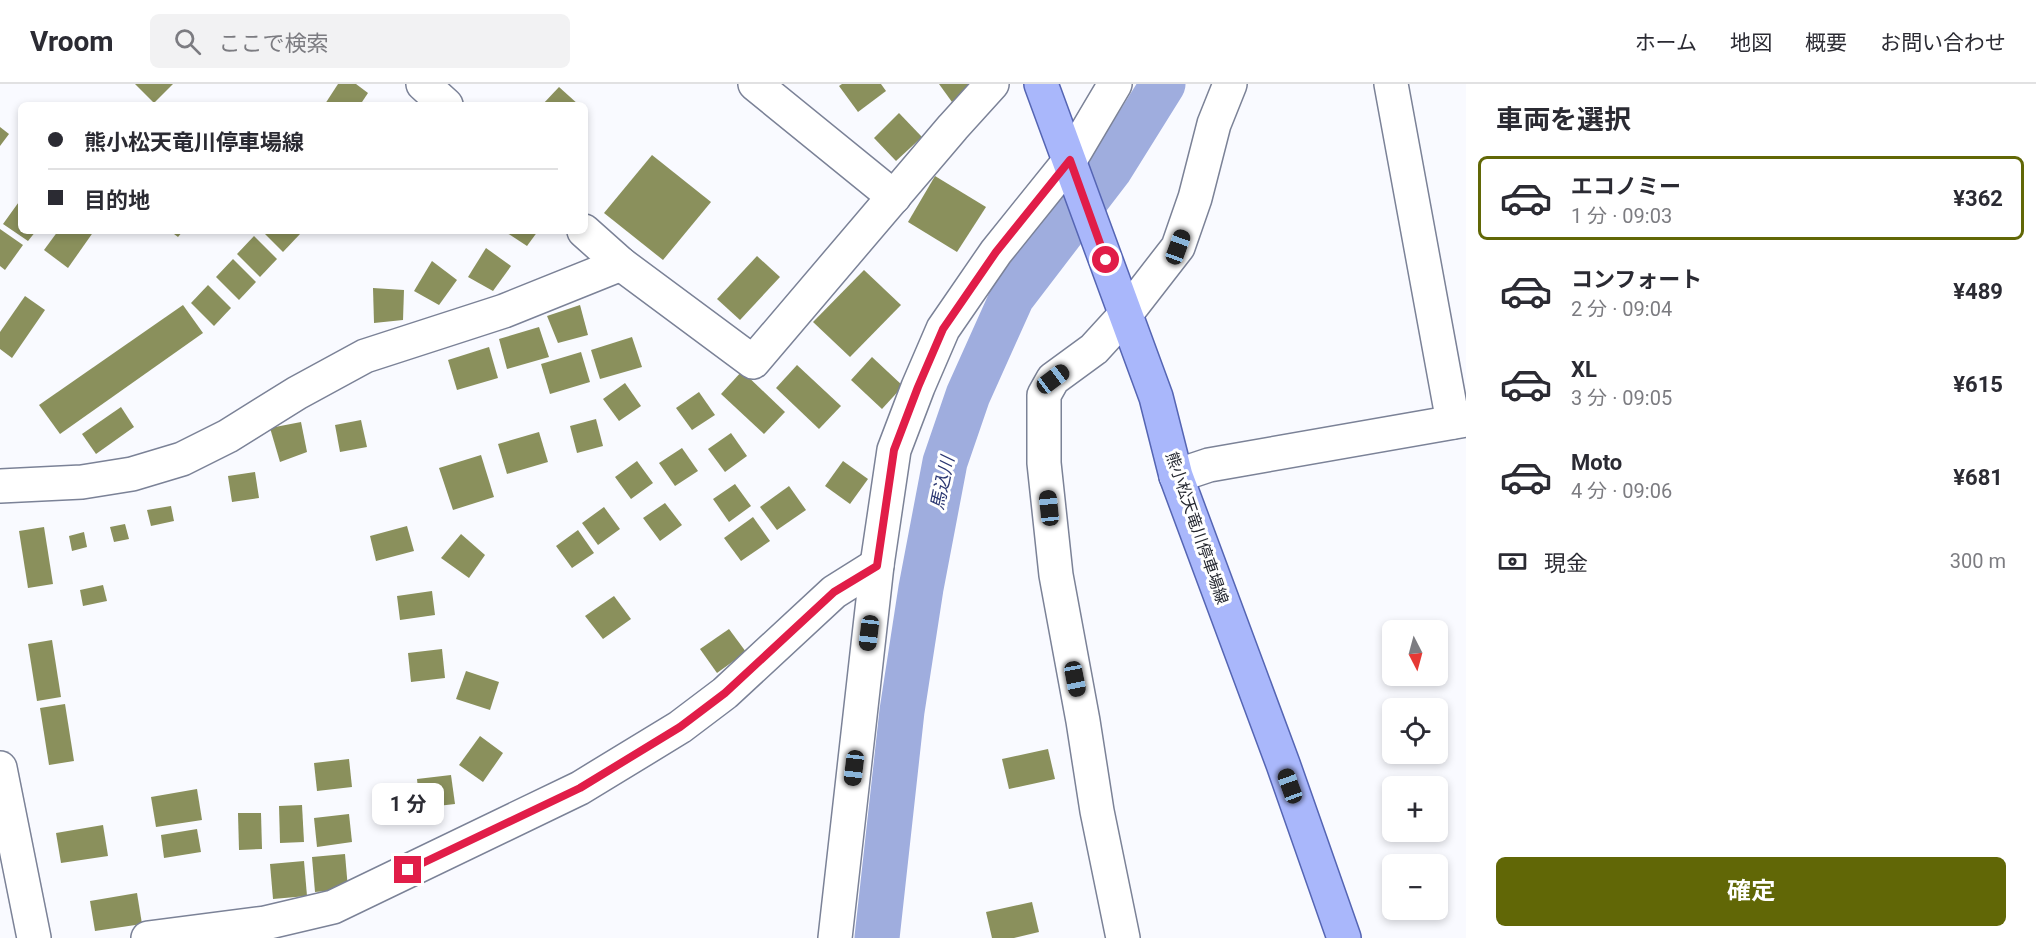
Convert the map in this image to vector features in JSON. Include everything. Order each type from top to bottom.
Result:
[{"type":"main road","name":"熊小松天竜川停車場線","points":[[1041,84],[1156,397],[1176,476],[1344,938]]},
{"type":"street","points":[[423,84],[443,102]]},
{"type":"street","points":[[755,84],[894,197]]},
{"type":"street","points":[[587,234],[621,264],[753,362],[992,84]]},
{"type":"street","points":[[834,938],[877,566],[894,450],[943,329],[996,252],[1072,167],[1115,84]]},
{"type":"street","points":[[1123,938],[1097,811],[1056,574],[1044,463],[1044,395],[1053,379],[1094,349],[1124,308],[1178,247],[1195,198],[1214,124],[1230,84]]},
{"type":"street","points":[[1176,476],[1209,465],[1459,421],[1391,84]]},
{"type":"street","points":[[0,486],[92,481],[132,474],[182,459],[228,436],[297,393],[365,356],[504,311],[621,264]]},
{"type":"street","points":[[148,938],[265,923],[333,907],[580,788],[689,720],[725,693],[834,592],[877,566]]},
{"type":"street","points":[[0,768],[34,938]]},
{"type":"building","points":[[135,84],[173,84],[155,102]]},
{"type":"building","points":[[338,84],[356,84],[368,93],[362,102],[326,102]]},
{"type":"building","points":[[842,84],[881,84],[886,91],[858,112],[839,86]]},
{"type":"building","points":[[939,84],[976,84],[952,102]]},
{"type":"building","points":[[559,87],[576,102],[545,102]]},
{"type":"building","points":[[899,113],[922,137],[896,161],[874,138]]},
{"type":"building","points":[[0,127],[9,134],[0,146]]},
{"type":"building","points":[[652,155],[711,202],[663,260],[604,213]]},
{"type":"building","points":[[935,176],[986,207],[957,252],[908,222]]},
{"type":"building","points":[[18,203],[18,234],[34,234],[28,241],[3,224]]},
{"type":"building","points":[[0,229],[23,245],[5,270],[0,266]]},
{"type":"building","points":[[56,234],[92,234],[68,268],[44,250]]},
{"type":"building","points":[[265,234],[300,234],[283,252]]},
{"type":"building","points":[[509,234],[536,234],[527,246]]},
{"type":"building","points":[[254,236],[277,259],[260,277],[237,254]]},
{"type":"building","points":[[486,248],[511,266],[493,291],[468,277]]},
{"type":"building","points":[[757,256],[780,277],[740,320],[717,299]]},
{"type":"building","points":[[233,259],[256,282],[239,300],[216,277]]},
{"type":"building","points":[[432,261],[457,280],[439,305],[414,291]]},
{"type":"building","points":[[864,270],[901,305],[850,357],[813,322]]},
{"type":"building","points":[[208,285],[231,308],[214,326],[191,303]]},
{"type":"building","points":[[373,288],[404,290],[403,320],[374,323]]},
{"type":"building","points":[[25,296],[45,310],[12,358],[0,349],[0,332]]},
{"type":"building","points":[[183,305],[203,333],[60,434],[39,405]]},
{"type":"building","points":[[580,305],[588,335],[558,343],[547,316]]},
{"type":"building","points":[[539,327],[549,357],[507,369],[499,339]]},
{"type":"building","points":[[632,337],[642,367],[600,379],[591,350]]},
{"type":"building","points":[[489,347],[498,378],[457,390],[448,360]]},
{"type":"building","points":[[581,352],[590,382],[550,394],[541,364]]},
{"type":"building","points":[[872,357],[903,386],[882,409],[851,380]]},
{"type":"building","points":[[797,365],[841,406],[819,429],[776,388]]},
{"type":"building","points":[[742,371],[785,412],[764,434],[721,394]]},
{"type":"building","points":[[625,383],[641,406],[619,421],[603,399]]},
{"type":"building","points":[[699,392],[715,415],[692,430],[676,408]]},
{"type":"building","points":[[121,407],[134,427],[96,454],[82,434]]},
{"type":"building","points":[[596,419],[603,446],[577,453],[570,426]]},
{"type":"building","points":[[361,420],[367,447],[340,452],[335,425]]},
{"type":"building","points":[[301,422],[307,452],[280,462],[270,428]]},
{"type":"building","points":[[539,432],[548,462],[507,474],[498,444]]},
{"type":"building","points":[[731,433],[747,456],[725,472],[708,449]]},
{"type":"building","points":[[682,448],[698,471],[675,486],[659,463]]},
{"type":"building","points":[[481,455],[494,497],[453,510],[439,468]]},
{"type":"building","points":[[637,461],[653,483],[631,499],[615,477]]},
{"type":"building","points":[[843,461],[868,479],[850,504],[825,486]]},
{"type":"building","points":[[255,472],[259,498],[232,502],[228,476]]},
{"type":"building","points":[[735,484],[751,506],[729,522],[713,499]]},
{"type":"building","points":[[789,486],[806,510],[777,530],[760,507]]},
{"type":"building","points":[[665,503],[682,525],[660,541],[643,518]]},
{"type":"building","points":[[171,506],[174,521],[151,526],[147,510]]},
{"type":"building","points":[[604,507],[620,529],[598,545],[582,523]]},
{"type":"building","points":[[753,517],[770,541],[741,561],[724,538]]},
{"type":"building","points":[[125,524],[129,539],[114,542],[110,527]]},
{"type":"building","points":[[407,526],[414,551],[376,561],[370,536]]},
{"type":"building","points":[[44,527],[53,584],[28,588],[19,531]]},
{"type":"building","points":[[578,530],[594,553],[572,568],[556,546]]},
{"type":"building","points":[[84,532],[87,547],[72,551],[69,536]]},
{"type":"building","points":[[461,534],[485,555],[469,578],[441,558]]},
{"type":"building","points":[[103,585],[107,601],[83,606],[80,590]]},
{"type":"building","points":[[432,591],[435,615],[400,620],[397,596]]},
{"type":"building","points":[[614,596],[631,619],[603,639],[585,616]]},
{"type":"building","points":[[729,629],[746,652],[717,673],[700,649]]},
{"type":"building","points":[[52,640],[61,697],[37,701],[28,644]]},
{"type":"building","points":[[442,649],[445,678],[411,682],[408,653]]},
{"type":"building","points":[[466,671],[499,682],[490,710],[456,699]]},
{"type":"building","points":[[65,704],[74,761],[49,765],[40,708]]},
{"type":"building","points":[[480,736],[503,753],[483,782],[459,765]]},
{"type":"building","points":[[1048,749],[1055,779],[1009,789],[1002,759]]},
{"type":"building","points":[[349,759],[352,787],[317,791],[314,763]]},
{"type":"building","points":[[451,775],[455,804],[420,808],[417,779]]},
{"type":"building","points":[[409,786],[412,815],[377,819],[374,790]]},
{"type":"building","points":[[197,789],[202,820],[156,827],[151,797]]},
{"type":"building","points":[[302,805],[304,842],[280,843],[279,806]]},
{"type":"building","points":[[238,813],[261,813],[262,849],[239,850]]},
{"type":"building","points":[[349,814],[352,842],[317,847],[314,818]]},
{"type":"building","points":[[103,825],[108,856],[61,863],[56,833]]},
{"type":"building","points":[[197,829],[201,852],[164,858],[161,835]]},
{"type":"building","points":[[345,854],[348,889],[315,892],[312,857]]},
{"type":"building","points":[[304,861],[307,896],[273,899],[270,864]]},
{"type":"building","points":[[137,893],[142,924],[95,931],[90,901]]},
{"type":"building","points":[[1032,902],[1039,932],[1014,938],[992,938],[986,912]]},
{"type":"waterway","name":"馬込川","points":[[877,938],[902,711],[921,588],[945,462],[968,395],[1012,297],[1110,169],[1163,84]]},
{"type":"route","points":[[408,870],[580,788],[680,727],[725,693],[834,592],[877,566],[894,450],[943,329],[996,252],[1070,160],[1106,260]]}]
